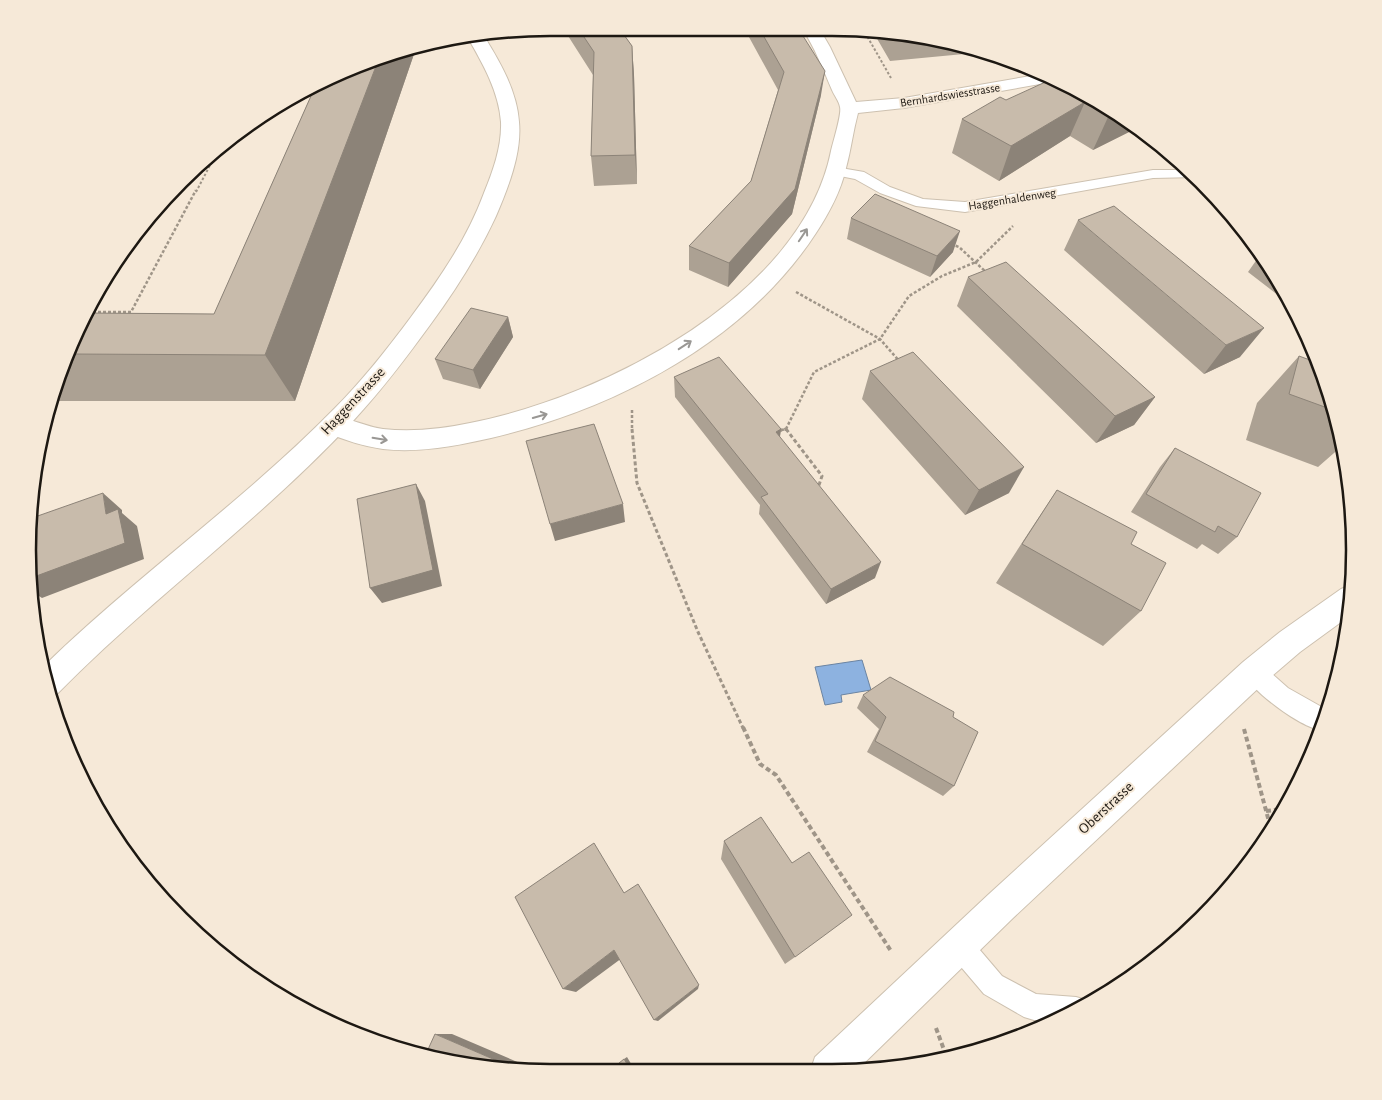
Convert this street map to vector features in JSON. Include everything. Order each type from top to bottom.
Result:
[{"type":"street","points":[[334,425],[353,434],[396,442],[449,437],[500,427],[550,413],[621,384],[693,340],[738,305],[767,279],[796,246],[813,221],[836,172],[844,125],[850,108],[840,90],[825,52],[815,36]]},
{"type":"street","name":"Haggenstrasse","points":[[53,678],[122,611],[334,425],[378,375],[436,300],[478,234],[502,176],[510,124],[502,88],[491,61],[479,42]]},
{"type":"street","name":"Bernhardswiesstrasse","points":[[850,108],[904,103],[1039,80]]},
{"type":"street","name":"Oberstrasse","points":[[837,1064],[959,945],[1254,672],[1290,642],[1343,604]]},
{"type":"lane","name":"Haggenhaldenweg","points":[[836,172],[858,176],[885,190],[920,203],[965,207],[1009,201],[1096,183],[1153,174],[1181,174]]},
{"type":"lane","points":[[1254,672],[1280,695],[1317,719]]},
{"type":"lane","points":[[959,945],[993,984],[1001,989],[1034,1007],[1063,1009]]},
{"type":"path","points":[[868,37],[894,85]]},
{"type":"path","points":[[95,312],[131,312],[210,165]]},
{"type":"path","points":[[786,429],[804,388],[814,372],[880,339],[910,296],[942,276],[976,262],[1014,225]]},
{"type":"path","points":[[949,243],[958,247],[989,276]]},
{"type":"path","points":[[795,292],[880,339],[906,369]]},
{"type":"path","points":[[632,404],[633,454],[637,483],[698,632],[760,764],[776,775],[891,951]]},
{"type":"path","points":[[776,431],[786,429]]},
{"type":"path","points":[[786,429],[822,476],[818,488],[824,496]]},
{"type":"path","points":[[1243,726],[1269,820]]},
{"type":"path","points":[[1266,811],[1275,810]]},
{"type":"path","points":[[936,1028],[944,1051]]},
{"type":"water","points":[[862,660],[871,690],[841,695],[842,702],[825,705],[815,667]]},
{"type":"building","points":[[583,36],[625,36],[632,46],[635,155],[591,156],[594,52]]},
{"type":"building","points":[[764,36],[803,36],[825,71],[795,189],[729,263],[689,246],[751,181],[784,72]]},
{"type":"building","points":[[376,67],[265,355],[75,354],[94,313],[214,314],[311,95],[353,75]]},
{"type":"building","points":[[1045,82],[1084,102],[1011,146],[962,119],[1000,97],[1006,100]]},
{"type":"building","points":[[875,194],[960,231],[937,256],[851,218]]},
{"type":"building","points":[[1114,206],[1264,328],[1226,345],[1078,220]]},
{"type":"building","points":[[1006,262],[1155,397],[1115,416],[968,277]]},
{"type":"building","points":[[471,308],[508,317],[473,370],[435,359]]},
{"type":"building","points":[[913,352],[1024,467],[979,490],[870,371]]},
{"type":"building","points":[[1299,356],[1309,360],[1325,407],[1289,394]]},
{"type":"building","points":[[719,357],[781,429],[776,432],[881,562],[831,589],[761,497],[768,494],[674,377]]},
{"type":"building","points":[[594,424],[623,504],[550,524],[526,441]]},
{"type":"building","points":[[1175,448],[1261,493],[1237,537],[1218,526],[1215,532],[1146,494]]},
{"type":"building","points":[[416,484],[433,570],[370,588],[357,499]]},
{"type":"building","points":[[1057,490],[1137,532],[1131,544],[1166,563],[1141,611],[1022,544]]},
{"type":"building","points":[[103,493],[106,514],[118,509],[125,543],[37,576],[37,516]]},
{"type":"building","points":[[890,677],[954,712],[953,717],[978,732],[954,786],[875,741],[886,717],[863,695]]},
{"type":"building","points":[[761,817],[792,863],[809,852],[852,915],[795,957],[724,841]]},
{"type":"building","points":[[594,843],[624,893],[638,884],[699,985],[654,1020],[614,950],[563,989],[515,897]]},
{"type":"building","points":[[435,1034],[497,1061],[450,1054],[428,1049]]},
{"type":"building","points":[[624,1059],[627,1064],[618,1064]]}]
